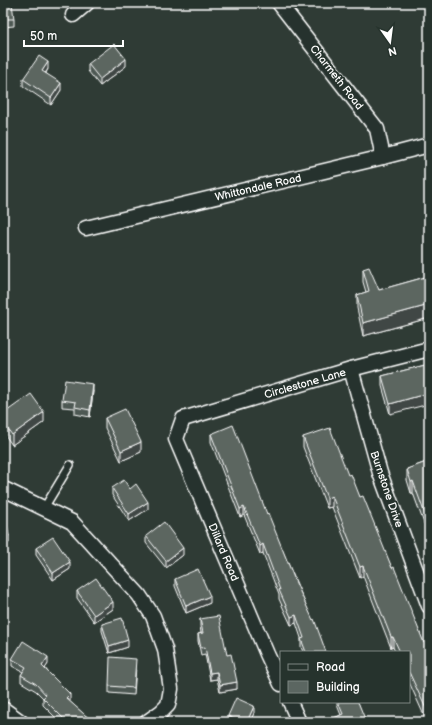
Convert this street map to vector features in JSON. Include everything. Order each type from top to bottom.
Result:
[{"type":"street","points":[[73,15],[87,3]]},
{"type":"street","name":"Charmeth Road","points":[[279,3],[377,130],[383,157]]},
{"type":"street","name":"Whittondale Road","points":[[86,228],[429,145]]},
{"type":"street","name":"Circlestone Lane","points":[[182,419],[351,369],[429,349]]},
{"type":"street","name":"Burnstone Drive","points":[[351,369],[380,473],[429,606]]},
{"type":"street","name":"Dillard Road","points":[[182,419],[176,439],[280,682]]},
{"type":"street","points":[[3,490],[6,490],[72,522],[139,595],[153,616],[165,649],[171,689],[168,705],[147,722]]},
{"type":"street","points":[[290,703],[299,722]]},
{"type":"street","points":[[3,709],[21,722]]},
{"type":"lane","points":[[44,508],[70,464]]},
{"type":"building","points":[[3,3],[12,3],[14,19],[3,19]]},
{"type":"building","points":[[114,44],[126,59],[100,79],[88,64]]},
{"type":"building","points":[[39,56],[48,62],[42,71],[61,83],[51,98],[23,79]]},
{"type":"building","points":[[369,267],[379,290],[429,276],[429,305],[363,323],[357,295],[369,291],[363,269]]},
{"type":"building","points":[[429,364],[429,393],[390,404],[382,376]]},
{"type":"building","points":[[65,380],[93,384],[90,410],[75,407],[76,402],[62,400]]},
{"type":"building","points":[[31,394],[44,412],[12,435],[3,422],[3,414]]},
{"type":"building","points":[[125,409],[141,442],[121,451],[105,418]]},
{"type":"building","points":[[233,425],[267,514],[268,513],[296,583],[313,620],[314,619],[326,651],[306,651],[301,639],[304,638],[296,615],[291,617],[279,590],[263,544],[260,546],[244,507],[240,509],[211,434]]},
{"type":"building","points":[[330,428],[348,475],[351,474],[360,497],[363,496],[392,568],[394,567],[424,643],[427,641],[429,646],[428,713],[410,674],[410,651],[400,651],[393,637],[391,637],[363,566],[360,567],[332,496],[327,498],[303,437]]},
{"type":"building","points":[[429,461],[429,516],[426,517],[407,469]]},
{"type":"building","points":[[124,480],[130,489],[136,484],[148,502],[129,514],[112,488]]},
{"type":"building","points":[[6,516],[9,536],[3,537],[3,517]]},
{"type":"building","points":[[164,522],[183,548],[166,561],[146,536]]},
{"type":"building","points":[[53,537],[70,562],[53,573],[36,548]]},
{"type":"building","points":[[198,569],[210,596],[186,606],[175,579]]},
{"type":"building","points":[[96,578],[113,602],[94,615],[77,591]]},
{"type":"building","points":[[219,616],[227,655],[231,654],[237,682],[220,685],[217,672],[210,673],[205,647],[201,648],[198,634],[203,633],[200,619]]},
{"type":"building","points":[[122,618],[128,640],[109,646],[102,624]]},
{"type":"building","points":[[23,641],[48,657],[42,666],[70,694],[66,698],[93,722],[65,722],[63,720],[64,719],[43,698],[46,695],[36,684],[21,675],[26,667],[12,659]]},
{"type":"building","points":[[3,647],[7,649],[3,657]]},
{"type":"building","points":[[110,657],[136,659],[134,688],[109,686]]},
{"type":"building","points":[[236,698],[254,706],[247,722],[240,722],[228,716]]},
{"type":"building","points":[[338,703],[358,703],[365,719],[361,720],[362,722],[335,722],[334,718],[343,714]]}]
